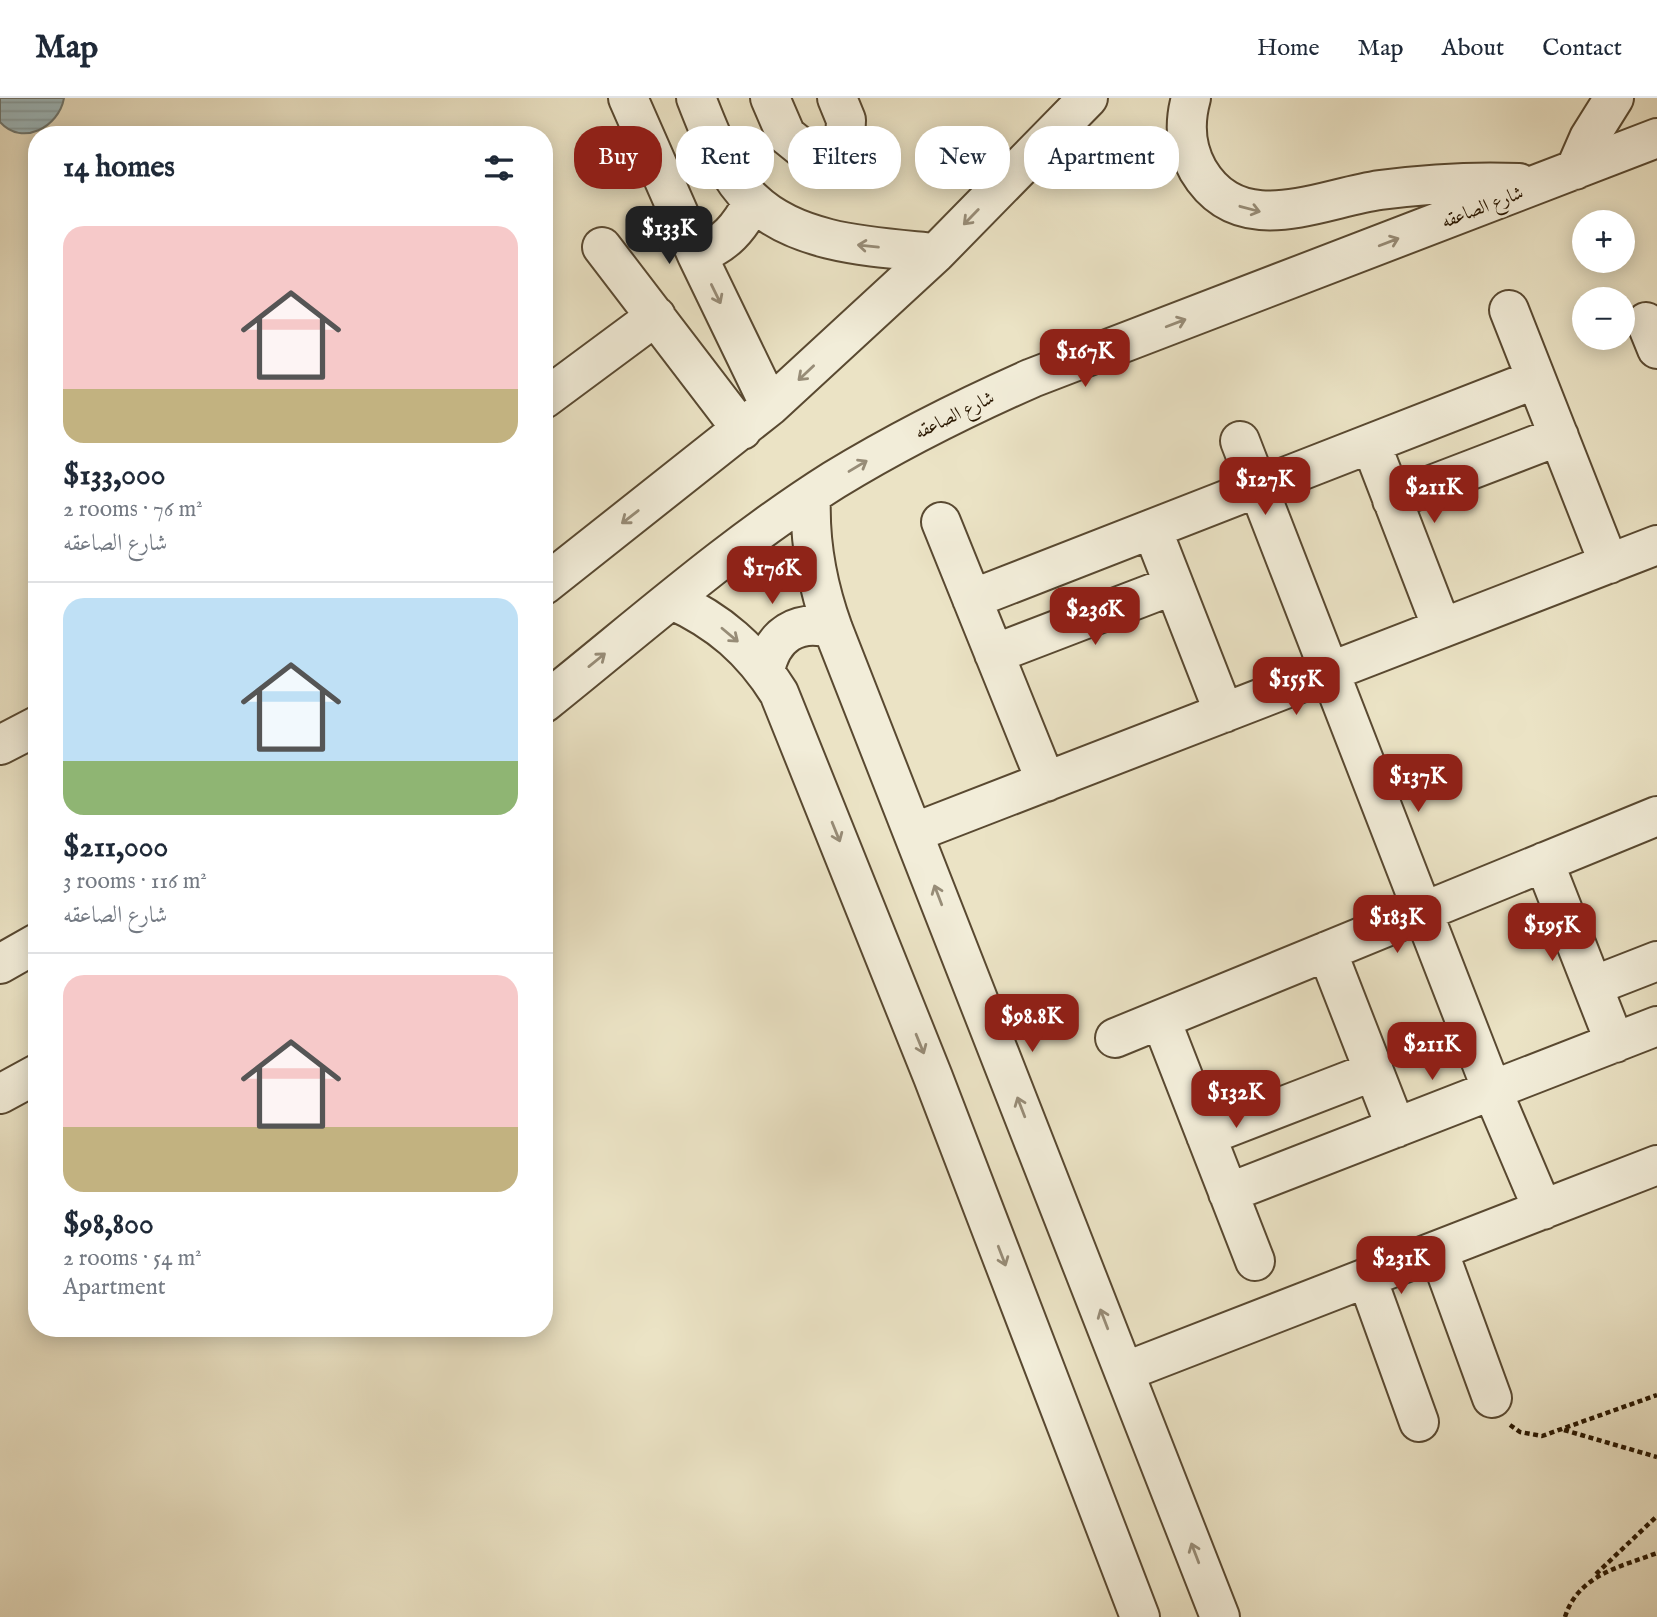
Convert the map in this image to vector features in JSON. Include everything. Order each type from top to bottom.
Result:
[{"type":"street","points":[[628,98],[697,255],[756,418]]},
{"type":"street","points":[[696,98],[712,136],[736,180],[753,202],[802,231],[827,240],[936,253]]},
{"type":"street","points":[[770,98],[786,135],[807,152],[822,156],[840,150],[845,142],[846,120],[837,98]]},
{"type":"street","points":[[1044,126],[1058,98]]},
{"type":"street","points":[[1059,126],[1087,98]]},
{"type":"street","points":[[1191,98],[1186,128],[1193,162],[1213,190],[1243,208],[1279,212],[1376,191],[1458,182],[1540,184]]},
{"type":"street","points":[[1575,170],[1589,138],[1614,98]]},
{"type":"street","name":"شارع الصاعقه","points":[[553,696],[671,600],[811,496],[897,443],[1032,378],[1657,138]]},
{"type":"street","points":[[553,578],[756,418],[936,253],[1024,161]]},
{"type":"street","points":[[697,255],[716,248],[731,236],[753,202]]},
{"type":"street","points":[[602,247],[656,316],[756,418]]},
{"type":"street","points":[[1509,310],[1609,564]]},
{"type":"street","points":[[553,392],[656,316]]},
{"type":"street","points":[[972,599],[1536,379]]},
{"type":"street","points":[[1392,500],[1559,436]]},
{"type":"street","points":[[1240,441],[1260,486],[1492,1090],[1543,1210]]},
{"type":"street","points":[[1371,444],[1443,628]]},
{"type":"street","points":[[811,496],[814,564],[833,629],[1220,1617]]},
{"type":"street","points":[[941,522],[1046,782]]},
{"type":"street","points":[[1153,529],[1224,713]]},
{"type":"street","points":[[913,833],[1657,545]]},
{"type":"street","points":[[994,654],[1174,585]]},
{"type":"street","points":[[671,600],[714,622],[750,653],[765,671],[790,718],[933,1077],[1140,1617]]},
{"type":"street","points":[[765,671],[768,655],[776,641],[788,631],[803,625],[833,629]]},
{"type":"street","points":[[0,745],[28,731]]},
{"type":"street","points":[[1115,1038],[1657,816]]},
{"type":"street","points":[[1544,862],[1615,1043]]},
{"type":"street","points":[[0,964],[28,948]]},
{"type":"street","points":[[1327,951],[1396,1128]]},
{"type":"street","points":[[1593,986],[1657,961]]},
{"type":"street","points":[[1161,1020],[1255,1261]]},
{"type":"street","points":[[1228,1192],[1657,1026]]},
{"type":"street","points":[[1206,1136],[1374,1071]]},
{"type":"street","points":[[0,1094],[28,1079]]},
{"type":"street","points":[[1124,1372],[1657,1165]]},
{"type":"street","points":[[1438,1250],[1492,1398]]},
{"type":"street","points":[[1367,1278],[1419,1422]]},
{"type":"path","points":[[1492,1398],[1502,1418],[1520,1432],[1542,1436],[1657,1395]]},
{"type":"path","points":[[1563,1430],[1657,1457]]},
{"type":"path","points":[[1565,1617],[1576,1593],[1657,1516]]},
{"type":"path","points":[[1593,1577],[1657,1553]]},
{"type":"water","points":[[0,98],[64,98],[55,118],[45,126],[28,126],[28,133],[19,133],[0,122]]}]
